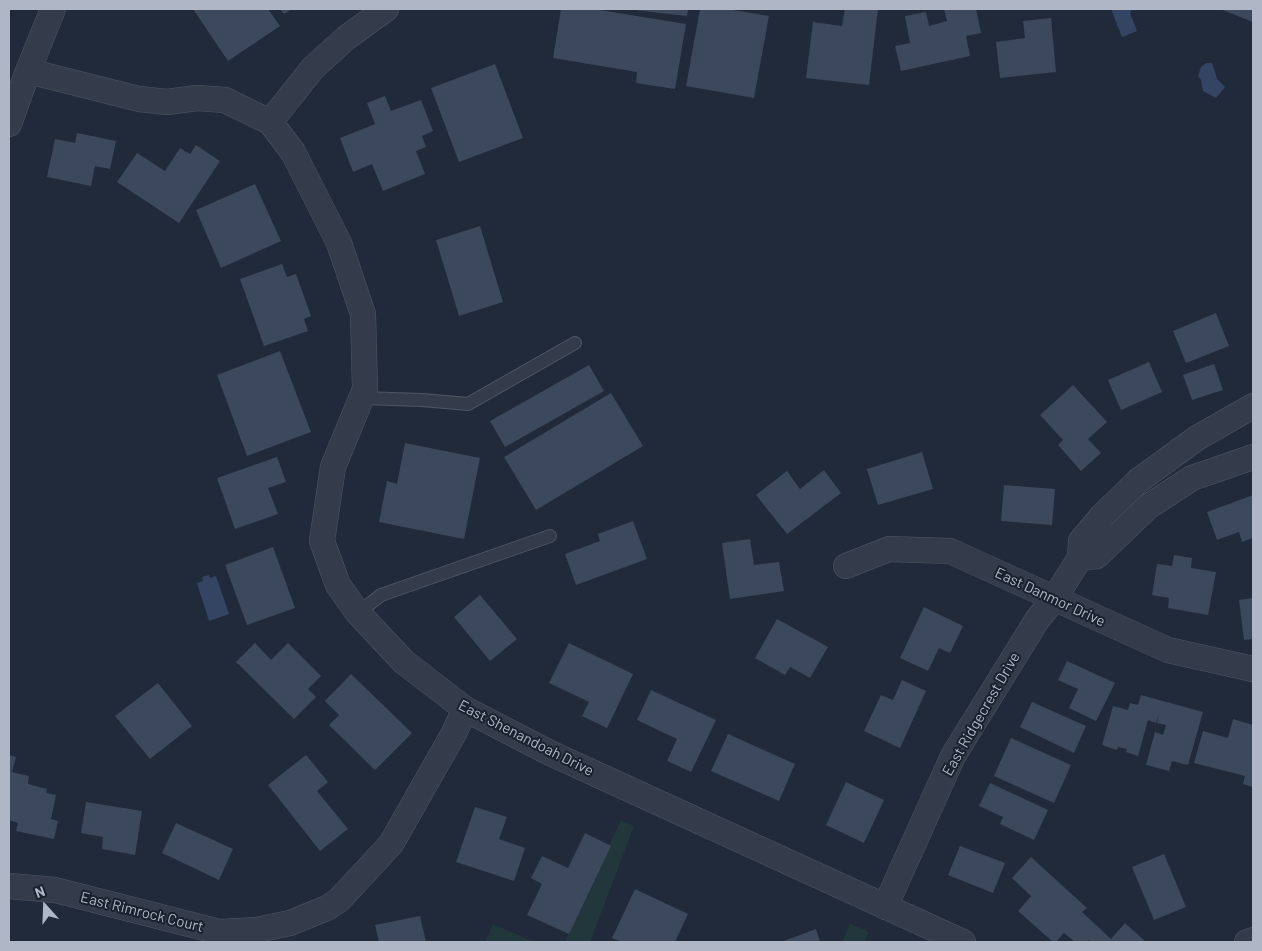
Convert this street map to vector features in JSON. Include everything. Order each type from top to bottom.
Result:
[{"type":"street","points":[[9,124],[53,9]]},
{"type":"street","points":[[270,122],[314,68],[346,38],[386,9]]},
{"type":"street","name":"East Shenandoah Drive","points":[[28,72],[139,99],[167,102],[197,98],[225,100],[270,122],[293,152],[339,243],[363,314],[365,389],[333,467],[322,541],[338,585],[358,613],[404,662],[465,709],[550,753],[963,942]]},
{"type":"street","name":"East Ridgecrest Drive","points":[[885,907],[953,756],[1037,620],[1054,599],[1080,558],[1081,541],[1103,515],[1138,481],[1196,438],[1253,406]]},
{"type":"street","points":[[1080,558],[1097,556],[1149,506],[1192,478],[1253,457]]},
{"type":"street","name":"East Danmor Drive","points":[[846,566],[889,549],[950,551],[1168,650],[1253,669]]},
{"type":"street","name":"East Rimrock Court","points":[[9,886],[55,890],[220,932],[257,930],[290,923],[327,908],[339,900],[390,844],[454,733],[465,709]]},
{"type":"street","points":[[1246,942],[1253,940]]},
{"type":"lane","points":[[361,398],[468,404],[575,343]]},
{"type":"lane","points":[[358,613],[381,595],[550,536]]},
{"type":"green space","points":[[621,820],[634,826],[590,942],[565,942]]},
{"type":"green space","points":[[493,924],[534,942],[485,942]]},
{"type":"green space","points":[[850,924],[869,932],[864,942],[842,942]]},
{"type":"water","points":[[1111,9],[1132,9],[1130,13],[1137,31],[1122,37]]},
{"type":"water","points":[[1206,63],[1212,63],[1217,79],[1225,87],[1216,98],[1203,91],[1201,80],[1198,76],[1201,67]]},
{"type":"water","points":[[209,575],[210,578],[216,576],[229,614],[209,621],[197,583],[203,581],[202,577]]},
{"type":"building","points":[[193,9],[268,9],[280,26],[228,61]]},
{"type":"building","points":[[280,9],[292,9],[284,14]]},
{"type":"building","points":[[561,9],[594,9],[686,24],[675,89],[636,83],[637,72],[553,58]]},
{"type":"building","points":[[634,9],[688,9],[687,16]]},
{"type":"building","points":[[700,9],[727,9],[769,16],[754,98],[686,86]]},
{"type":"building","points":[[845,9],[878,9],[869,85],[806,78],[813,22],[842,26]]},
{"type":"building","points":[[944,9],[976,9],[981,33],[966,36],[970,56],[901,71],[895,46],[910,43],[905,16],[926,12],[929,26],[947,21]]},
{"type":"building","points":[[1220,9],[1253,9],[1253,22]]},
{"type":"building","points":[[1051,18],[1056,72],[1000,78],[996,42],[1025,38],[1023,21]]},
{"type":"building","points":[[495,64],[523,138],[459,162],[431,88]]},
{"type":"building","points":[[385,96],[391,111],[421,100],[433,131],[422,136],[426,147],[416,151],[425,174],[383,191],[372,164],[353,172],[340,138],[375,124],[367,103]]},
{"type":"building","points":[[77,133],[116,141],[110,169],[95,166],[91,186],[47,177],[55,139],[75,143]]},
{"type":"building","points":[[196,145],[220,161],[179,223],[117,182],[137,153],[165,171],[180,148],[190,154]]},
{"type":"building","points":[[255,184],[281,241],[221,268],[196,210]]},
{"type":"building","points":[[480,226],[503,302],[459,316],[436,240]]},
{"type":"building","points":[[282,264],[287,277],[296,274],[311,316],[304,319],[308,331],[264,346],[240,279]]},
{"type":"building","points":[[1216,313],[1229,346],[1186,363],[1173,331]]},
{"type":"building","points":[[280,351],[311,432],[247,456],[217,375]]},
{"type":"building","points":[[1149,362],[1162,392],[1121,410],[1108,380]]},
{"type":"building","points":[[1214,364],[1223,390],[1192,400],[1183,375]]},
{"type":"building","points":[[589,365],[604,391],[505,447],[490,421]]},
{"type":"building","points":[[1073,385],[1107,422],[1088,439],[1101,453],[1081,471],[1058,445],[1063,440],[1040,415]]},
{"type":"building","points":[[611,393],[643,446],[536,510],[504,457]]},
{"type":"building","points":[[405,443],[480,458],[464,539],[379,522],[387,481],[397,484]]},
{"type":"building","points":[[922,452],[933,489],[878,505],[867,469]]},
{"type":"building","points":[[277,457],[286,482],[268,488],[278,514],[235,529],[217,478]]},
{"type":"building","points":[[824,470],[841,493],[787,534],[756,495],[787,471],[800,489]]},
{"type":"building","points":[[1004,485],[1055,489],[1052,525],[1001,521]]},
{"type":"building","points":[[1253,495],[1253,538],[1242,542],[1239,532],[1217,540],[1207,512]]},
{"type":"building","points":[[633,521],[647,559],[576,585],[565,554],[600,541],[598,534]]},
{"type":"building","points":[[750,539],[754,565],[779,562],[784,591],[730,599],[722,543]]},
{"type":"building","points":[[273,547],[295,608],[247,625],[225,565]]},
{"type":"building","points":[[1174,555],[1192,558],[1191,568],[1216,572],[1208,615],[1168,608],[1169,598],[1152,595],[1157,564],[1172,566]]},
{"type":"building","points":[[480,595],[517,639],[490,661],[454,617]]},
{"type":"building","points":[[1253,598],[1253,639],[1244,640],[1239,600]]},
{"type":"building","points":[[924,607],[963,626],[950,653],[939,648],[928,671],[900,658]]},
{"type":"building","points":[[777,619],[828,647],[810,678],[790,667],[785,675],[755,658]]},
{"type":"building","points":[[255,643],[271,660],[288,643],[321,676],[308,689],[316,697],[294,719],[236,662]]},
{"type":"building","points":[[569,643],[633,674],[607,728],[582,716],[589,702],[549,683]]},
{"type":"building","points":[[1067,661],[1115,683],[1096,721],[1069,708],[1078,689],[1058,680]]},
{"type":"building","points":[[351,674],[412,733],[375,770],[329,725],[339,715],[325,701]]},
{"type":"building","points":[[902,680],[926,691],[900,748],[864,731],[881,695],[893,700]]},
{"type":"building","points":[[158,683],[192,726],[150,759],[115,716]]},
{"type":"building","points":[[651,690],[716,720],[691,772],[667,761],[677,739],[637,720]]},
{"type":"building","points":[[1141,695],[1203,712],[1188,765],[1172,761],[1169,771],[1146,765],[1155,732],[1163,735],[1166,725],[1157,723],[1159,713],[1156,723],[1148,720],[1138,756],[1126,752],[1127,749],[1118,747],[1117,750],[1102,745],[1113,706],[1128,710],[1130,703],[1138,705]]},
{"type":"building","points":[[1032,702],[1086,726],[1074,753],[1020,727]]},
{"type":"building","points":[[1233,719],[1253,725],[1253,787],[1243,784],[1245,776],[1194,763],[1203,731],[1228,738]]},
{"type":"building","points":[[728,734],[795,764],[779,801],[711,771]]},
{"type":"building","points":[[1011,738],[1071,765],[1054,803],[994,776]]},
{"type":"building","points":[[9,755],[16,757],[12,772],[29,776],[28,784],[47,789],[46,793],[56,795],[51,819],[58,821],[54,839],[16,831],[18,823],[9,820]]},
{"type":"building","points":[[306,755],[328,782],[317,791],[348,829],[320,851],[268,785]]},
{"type":"building","points":[[846,782],[884,800],[864,843],[826,825]]},
{"type":"building","points":[[990,783],[1048,810],[1034,840],[1000,824],[1003,817],[979,806]]},
{"type":"building","points":[[86,802],[142,811],[135,855],[102,849],[103,837],[81,833]]},
{"type":"building","points":[[475,807],[507,817],[499,839],[525,848],[514,881],[456,862]]},
{"type":"building","points":[[176,823],[233,849],[219,880],[162,853]]},
{"type":"building","points":[[585,833],[611,846],[569,934],[527,915],[542,884],[531,878],[542,856],[568,868]]},
{"type":"building","points":[[960,846],[1005,863],[993,893],[948,875]]},
{"type":"building","points":[[1164,854],[1186,907],[1154,920],[1132,867]]},
{"type":"building","points":[[1031,857],[1087,908],[1082,912],[1111,939],[1125,923],[1146,942],[1091,942],[1089,940],[1087,942],[1075,942],[1064,933],[1056,942],[1053,942],[1018,911],[1031,896],[1012,878]]},
{"type":"building","points":[[635,889],[688,914],[675,942],[622,942],[612,938]]},
{"type":"building","points":[[420,916],[426,942],[379,942],[375,925]]},
{"type":"building","points":[[816,929],[820,942],[781,942]]}]
